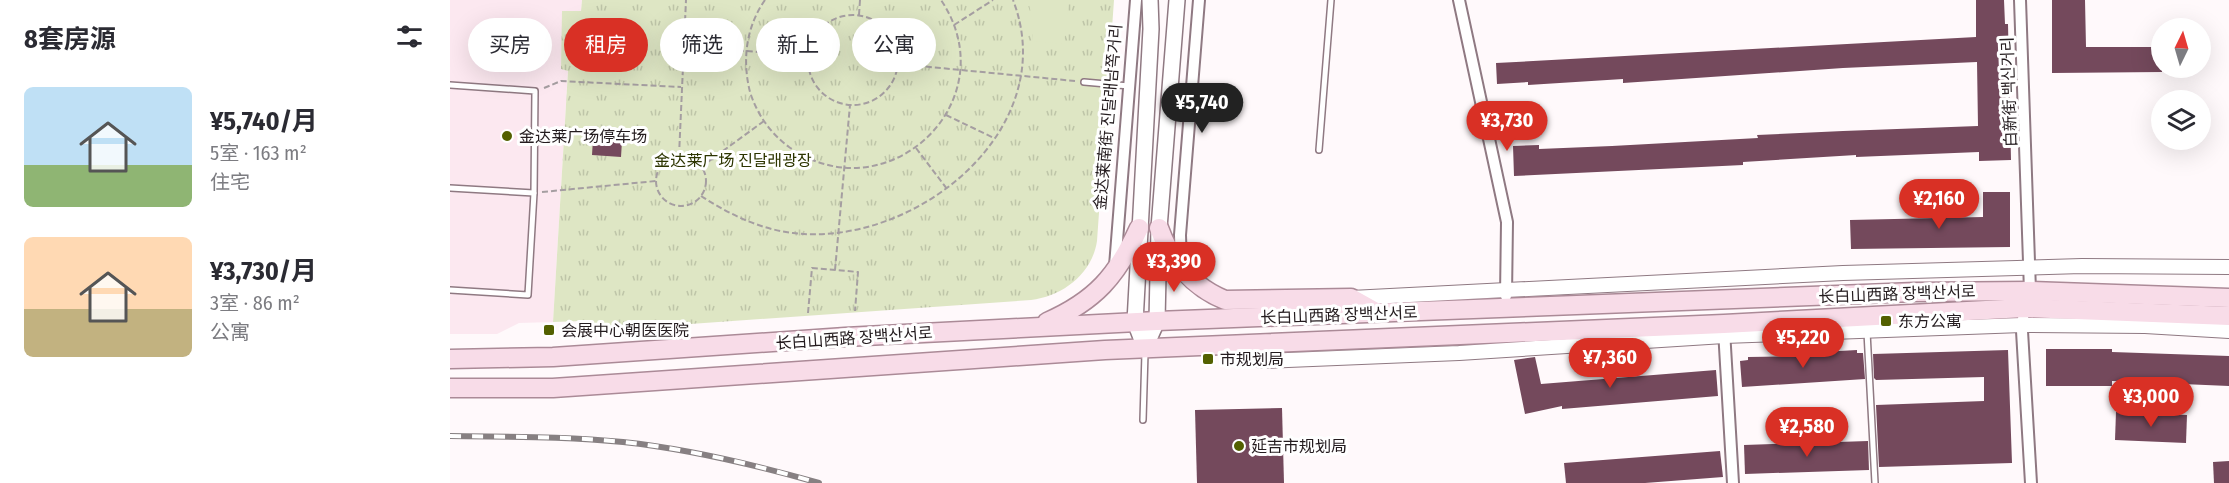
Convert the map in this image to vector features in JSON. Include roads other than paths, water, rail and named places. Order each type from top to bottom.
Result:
[{"type":"main road","points":[[1145,348],[1135,322],[1151,29],[1150,0]]},
{"type":"main road","points":[[1145,348],[1157,321],[1159,228],[1177,0]]},
{"type":"main road","points":[[1037,354],[1036,327],[1085,302],[1102,288],[1128,253],[1139,228]]},
{"type":"main road","points":[[1159,228],[1164,241],[1181,268],[1194,283],[1225,300],[1351,298],[1378,313]]},
{"type":"main road","name":"长白山西路 장백산서로","points":[[450,359],[554,357],[845,337],[1135,322],[1915,292],[2030,291],[2229,297]]},
{"type":"main road","name":"长白山西路 장백산서로","points":[[450,388],[553,388],[1145,348],[1724,330],[2023,316],[2229,316]]},
{"type":"street","name":"金达莱南街 진달래남쪽거리","points":[[1115,272],[1136,0]]},
{"type":"street","points":[[1181,268],[1180,235],[1199,0]]},
{"type":"street","points":[[1459,0],[1507,222],[1505,309]]},
{"type":"street","name":"白新街 백신거리","points":[[2020,0],[2030,291]]},
{"type":"street","name":"长白山西路 장백산서로","points":[[1351,298],[1843,273],[2030,267],[2229,267]]},
{"type":"street","points":[[2023,316],[2031,483]]},
{"type":"street","name":"长白山西路 장백산서로","points":[[1724,330],[1866,330],[2023,316],[2229,331]]},
{"type":"street","points":[[1724,330],[1733,483]]},
{"type":"lane","points":[[1318,150],[1331,0]]},
{"type":"lane","points":[[1084,82],[1129,86]]},
{"type":"lane","points":[[450,85],[535,91],[534,193],[528,295],[450,290]]},
{"type":"lane","points":[[450,188],[534,193]]},
{"type":"lane","points":[[1866,330],[1875,483]]},
{"type":"lane","points":[[1143,420],[1145,348]]},
{"type":"railway","points":[[450,436],[536,437],[648,445],[722,458],[819,483]]},
{"type":"place","name":"金达莱广场停车场","points":[[507,136]]},
{"type":"place","name":"东方公寓","points":[[1886,321]]},
{"type":"place","name":"会展中心朝医医院","points":[[549,330]]},
{"type":"place","name":"市规划局","points":[[1208,359]]},
{"type":"place","name":"延吉市规划局","points":[[1239,446]]},
{"type":"park label","name":"金达莱广场 진달래광장","points":[[733,160]]}]
